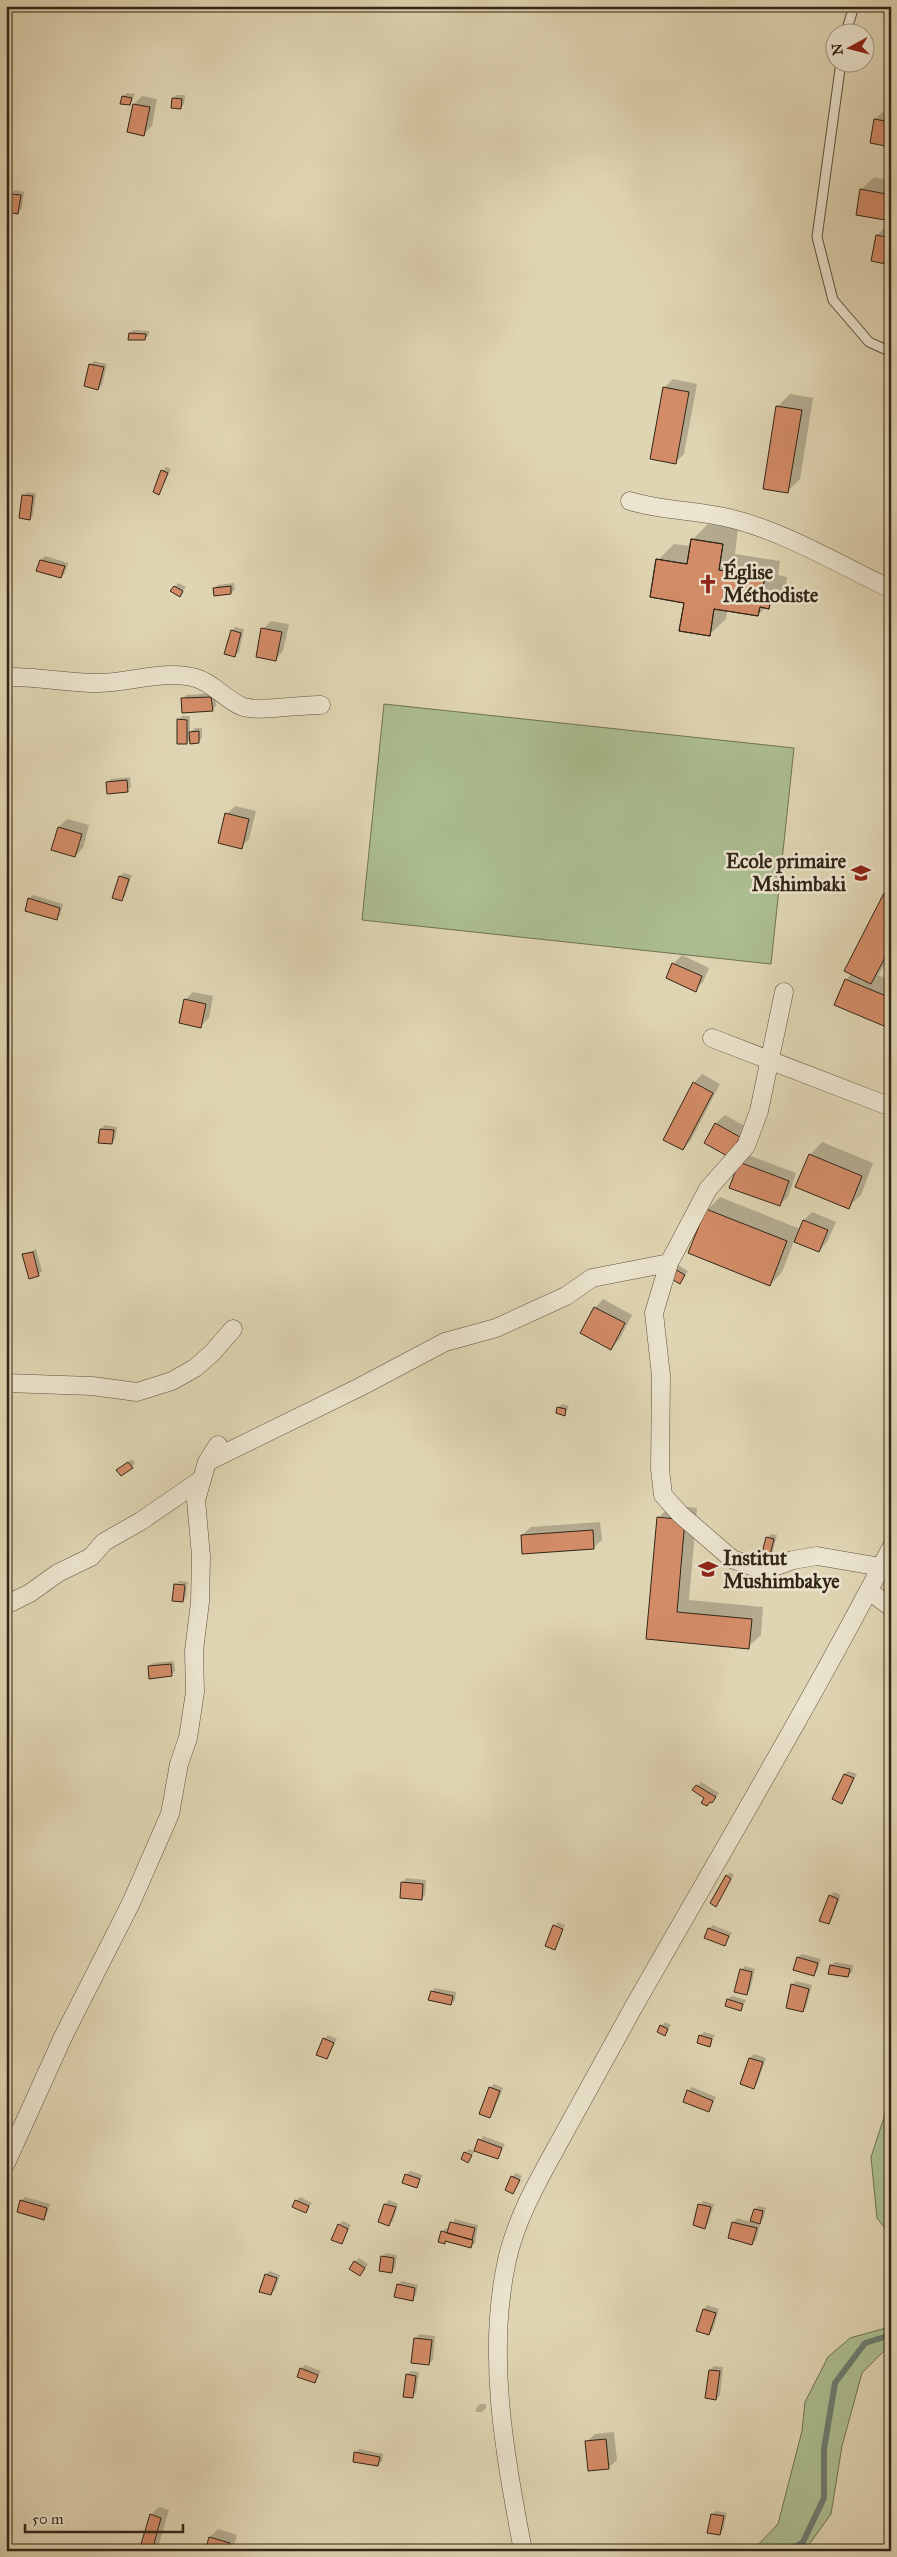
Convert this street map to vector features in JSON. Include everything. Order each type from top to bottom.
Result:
[{"type":"street","points":[[630,501],[646,506],[729,518],[776,534],[891,589]]},
{"type":"street","points":[[6,677],[34,676],[61,682],[100,683],[168,676],[196,678],[243,707],[320,704]]},
{"type":"street","points":[[784,992],[759,1111],[746,1146],[708,1189],[669,1263],[654,1313],[661,1376],[660,1469],[663,1496],[680,1514],[732,1559],[757,1568],[772,1568],[793,1560],[817,1556],[881,1567]]},
{"type":"street","points":[[712,1038],[891,1107]]},
{"type":"street","points":[[207,1462],[360,1387],[445,1342],[496,1328],[566,1296],[592,1278],[669,1263]]},
{"type":"street","points":[[6,1383],[92,1386],[137,1392],[172,1380],[194,1368],[212,1353],[233,1329]]},
{"type":"street","points":[[6,2163],[62,2037],[131,1903],[170,1814],[179,1764],[188,1738],[195,1692],[194,1652],[200,1602],[201,1556],[196,1500],[207,1462],[218,1445]]},
{"type":"street","points":[[6,1606],[30,1593],[58,1573],[91,1557],[104,1542],[141,1521],[202,1479]]},
{"type":"street","points":[[523,2551],[504,2438],[498,2364],[501,2297],[516,2228],[540,2177],[612,2046],[869,1591],[891,1548]]},
{"type":"street","points":[[869,1591],[891,1607]]},
{"type":"lane","points":[[849,22],[854,6]]},
{"type":"lane","points":[[840,72],[817,237],[833,300],[869,342],[891,352]]},
{"type":"green space","points":[[384,704],[794,748],[771,964],[362,920]]},
{"type":"green space","points":[[891,2096],[891,2236],[877,2218],[871,2157]]},
{"type":"green space","points":[[891,2325],[891,2344],[862,2373],[842,2446],[831,2514],[808,2546],[800,2551],[744,2551],[758,2545],[778,2524],[802,2431],[805,2402],[828,2357],[850,2338]]},
{"type":"building","points":[[122,96],[132,98],[130,105],[120,104]]},
{"type":"building","points":[[172,98],[182,99],[181,109],[171,108]]},
{"type":"building","points":[[133,104],[150,107],[144,136],[127,132]]},
{"type":"building","points":[[874,119],[891,122],[891,147],[870,143]]},
{"type":"building","points":[[860,189],[891,195],[891,221],[856,215]]},
{"type":"building","points":[[10,194],[21,195],[18,214],[7,212]]},
{"type":"building","points":[[876,235],[891,238],[891,265],[871,261]]},
{"type":"building","points":[[129,333],[146,334],[145,340],[128,340]]},
{"type":"building","points":[[89,364],[104,367],[98,390],[84,386]]},
{"type":"building","points":[[663,387],[689,392],[676,464],[650,459]]},
{"type":"building","points":[[776,406],[802,410],[788,493],[763,489]]},
{"type":"building","points":[[161,470],[168,473],[159,495],[153,492]]},
{"type":"building","points":[[22,495],[33,496],[30,520],[19,518]]},
{"type":"building","name":"Église Méthodiste","points":[[691,539],[723,544],[719,570],[765,577],[762,591],[772,593],[769,609],[760,607],[758,616],[714,609],[710,636],[679,631],[684,603],[650,597],[656,559],[687,564]]},
{"type":"building","name":"Église Méthodiste","points":[[691,539],[723,544],[719,570],[765,577],[762,591],[772,593],[769,609],[760,607],[758,616],[714,609],[710,636],[679,631],[684,603],[650,597],[656,559],[687,564]]},
{"type":"building","points":[[40,560],[65,566],[61,578],[36,571]]},
{"type":"building","points":[[174,586],[183,591],[180,597],[170,591]]},
{"type":"building","points":[[231,586],[231,594],[214,596],[213,588]]},
{"type":"building","points":[[261,628],[282,632],[276,661],[256,657]]},
{"type":"building","points":[[231,630],[241,633],[235,657],[224,654]]},
{"type":"building","points":[[211,697],[213,711],[182,713],[181,698]]},
{"type":"building","points":[[177,719],[187,720],[187,744],[177,744]]},
{"type":"building","points":[[199,731],[199,743],[190,744],[189,732]]},
{"type":"building","points":[[127,780],[128,792],[107,794],[106,782]]},
{"type":"building","points":[[225,813],[249,819],[242,849],[218,843]]},
{"type":"building","points":[[58,827],[82,834],[75,857],[51,850]]},
{"type":"building","points":[[119,876],[129,879],[122,901],[112,898]]},
{"type":"building","points":[[884,893],[891,897],[891,946],[871,984],[844,971]]},
{"type":"building","points":[[28,898],[60,908],[57,920],[25,911]]},
{"type":"building","points":[[672,963],[702,976],[696,992],[666,978]]},
{"type":"building","points":[[845,979],[891,998],[891,1029],[834,1005]]},
{"type":"building","points":[[184,999],[206,1004],[201,1028],[179,1023]]},
{"type":"building","points":[[693,1082],[713,1093],[683,1150],[663,1140]]},
{"type":"building","points":[[715,1123],[740,1137],[729,1157],[704,1143]]},
{"type":"building","points":[[100,1129],[114,1130],[112,1144],[98,1143]]},
{"type":"building","points":[[809,1154],[862,1176],[849,1209],[795,1187]]},
{"type":"building","points":[[739,1162],[789,1181],[780,1206],[729,1188]]},
{"type":"building","points":[[706,1209],[787,1241],[770,1286],[688,1253]]},
{"type":"building","points":[[803,1220],[828,1230],[819,1252],[794,1242]]},
{"type":"building","points":[[33,1252],[39,1276],[29,1279],[22,1254]]},
{"type":"building","points":[[673,1268],[685,1275],[680,1284],[668,1277]]},
{"type":"building","points":[[594,1307],[625,1323],[611,1350],[580,1333]]},
{"type":"building","points":[[557,1407],[566,1409],[565,1416],[556,1413]]},
{"type":"building","points":[[128,1462],[133,1468],[121,1476],[116,1470]]},
{"type":"building","points":[[657,1517],[685,1520],[677,1612],[752,1619],[749,1649],[646,1639]]},
{"type":"building","points":[[593,1530],[594,1549],[522,1554],[521,1535]]},
{"type":"building","points":[[766,1537],[774,1539],[768,1563],[760,1561]]},
{"type":"building","points":[[174,1584],[185,1585],[183,1602],[172,1601]]},
{"type":"building","points":[[171,1664],[172,1676],[149,1679],[148,1666]]},
{"type":"building","points":[[844,1774],[854,1778],[842,1804],[832,1799]]},
{"type":"building","points":[[696,1785],[716,1797],[712,1803],[710,1802],[707,1806],[701,1803],[704,1798],[692,1790]]},
{"type":"building","points":[[726,1875],[731,1879],[716,1907],[710,1903]]},
{"type":"building","points":[[401,1882],[423,1884],[422,1900],[400,1898]]},
{"type":"building","points":[[829,1895],[838,1899],[829,1924],[819,1921]]},
{"type":"building","points":[[553,1925],[563,1929],[555,1950],[545,1946]]},
{"type":"building","points":[[708,1928],[729,1936],[725,1946],[704,1938]]},
{"type":"building","points":[[797,1957],[818,1963],[814,1976],[793,1970]]},
{"type":"building","points":[[830,1965],[850,1969],[848,1977],[828,1974]]},
{"type":"building","points":[[740,1969],[752,1972],[747,1995],[734,1992]]},
{"type":"building","points":[[791,1984],[809,1989],[803,2012],[786,2008]]},
{"type":"building","points":[[431,1991],[453,1996],[451,2005],[428,2000]]},
{"type":"building","points":[[727,1999],[743,2004],[741,2011],[725,2006]]},
{"type":"building","points":[[660,2025],[668,2029],[665,2036],[657,2032]]},
{"type":"building","points":[[699,2035],[712,2039],[710,2047],[697,2043]]},
{"type":"building","points":[[323,2038],[334,2043],[327,2059],[316,2055]]},
{"type":"building","points":[[749,2058],[763,2062],[754,2089],[740,2084]]},
{"type":"building","points":[[489,2087],[500,2091],[490,2118],[479,2114]]},
{"type":"building","points":[[687,2090],[713,2101],[709,2112],[683,2102]]},
{"type":"building","points":[[478,2139],[502,2148],[498,2159],[474,2151]]},
{"type":"building","points":[[464,2152],[472,2155],[468,2163],[461,2159]]},
{"type":"building","points":[[405,2174],[420,2179],[417,2188],[402,2183]]},
{"type":"building","points":[[511,2176],[520,2180],[513,2194],[505,2190]]},
{"type":"building","points":[[20,2200],[47,2208],[44,2220],[17,2212]]},
{"type":"building","points":[[295,2200],[309,2206],[306,2213],[292,2207]]},
{"type":"building","points":[[384,2204],[396,2207],[389,2226],[378,2222]]},
{"type":"building","points":[[698,2204],[711,2207],[705,2229],[693,2225]]},
{"type":"building","points":[[754,2209],[763,2211],[760,2224],[750,2221]]},
{"type":"building","points":[[450,2222],[475,2228],[472,2240],[447,2233]]},
{"type":"building","points":[[732,2222],[757,2228],[752,2245],[728,2238]]},
{"type":"building","points":[[338,2224],[348,2229],[342,2244],[331,2240]]},
{"type":"building","points":[[441,2231],[473,2240],[471,2248],[445,2241],[445,2244],[438,2242]]},
{"type":"building","points":[[381,2256],[394,2258],[392,2273],[379,2271]]},
{"type":"building","points":[[354,2261],[365,2268],[360,2276],[349,2269]]},
{"type":"building","points":[[265,2274],[277,2278],[271,2295],[259,2292]]},
{"type":"building","points":[[397,2284],[415,2288],[413,2301],[394,2297]]},
{"type":"building","points":[[703,2309],[716,2313],[709,2335],[696,2331]]},
{"type":"building","points":[[414,2338],[432,2340],[429,2365],[411,2363]]},
{"type":"building","points":[[300,2368],[318,2375],[315,2383],[297,2377]]},
{"type":"building","points":[[709,2370],[720,2371],[716,2400],[705,2398]]},
{"type":"building","points":[[406,2374],[416,2376],[413,2398],[403,2397]]},
{"type":"building","points":[[606,2439],[609,2469],[588,2471],[585,2441]]},
{"type":"building","points":[[354,2452],[380,2457],[378,2466],[353,2462]]},
{"type":"building","points":[[150,2514],[161,2518],[152,2551],[139,2551]]},
{"type":"building","points":[[711,2514],[724,2516],[720,2535],[707,2533]]},
{"type":"building","points":[[209,2537],[230,2543],[227,2551],[205,2551]]},
{"type":"waterway","points":[[789,2551],[803,2542],[824,2498],[824,2449],[835,2383],[865,2343],[891,2335]]},
{"type":"place","name":"Église Méthodiste","points":[[708,584]]},
{"type":"place","name":"Ecole primaire Mshimbaki","points":[[861,873]]},
{"type":"place","name":"Institut Mushimbakye","points":[[708,1569]]}]
